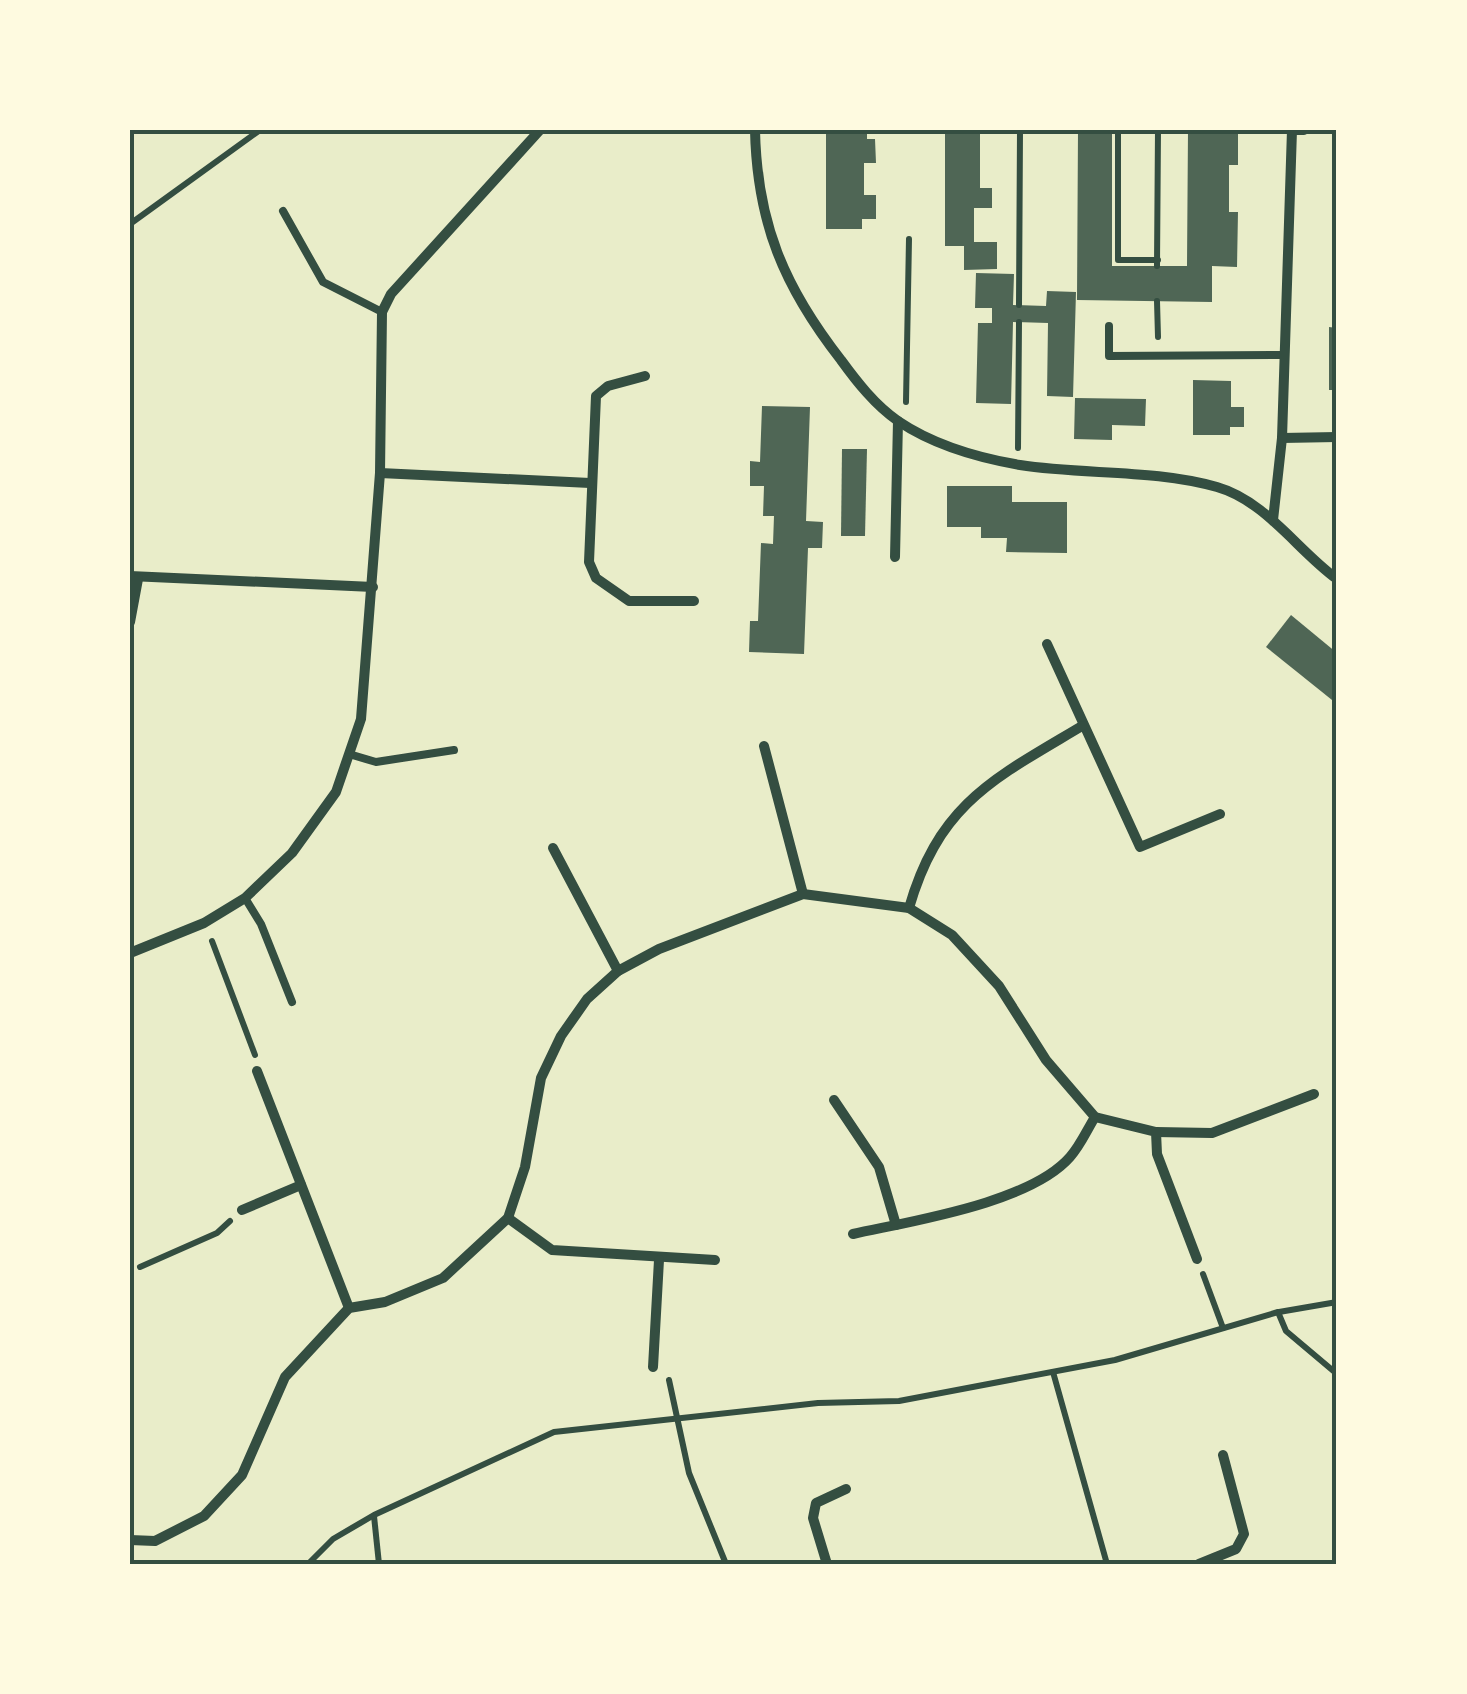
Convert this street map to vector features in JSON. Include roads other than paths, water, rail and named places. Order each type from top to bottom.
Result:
[{"type":"street","points":[[130,953],[204,923],[245,898],[292,853],[336,792],[361,719],[380,473],[382,312],[391,294],[540,130]]},
{"type":"street","points":[[755,130],[756,183],[769,236],[803,312],[864,390],[902,423],[950,447],[1018,464],[1220,488],[1273,520],[1337,580]]},
{"type":"street","points":[[1273,520],[1282,438],[1292,130],[1304,130]]},
{"type":"street","points":[[645,376],[608,386],[596,396],[589,562],[596,578],[629,601],[694,601]]},
{"type":"street","points":[[894,557],[902,423]]},
{"type":"street","points":[[1282,438],[1337,437]]},
{"type":"street","points":[[380,473],[590,483]]},
{"type":"street","points":[[130,622],[134,577],[373,588]]},
{"type":"street","points":[[1047,644],[1140,847],[1220,814]]},
{"type":"street","points":[[908,908],[920,867],[951,822],[987,782],[1082,726]]},
{"type":"street","points":[[764,746],[803,894]]},
{"type":"street","points":[[553,848],[618,972]]},
{"type":"street","points":[[130,1540],[155,1541],[204,1516],[242,1475],[285,1378],[349,1308],[385,1302],[443,1278],[508,1218],[525,1167],[541,1078],[560,1036],[588,998],[618,972],[659,950],[803,894],[908,908],[952,935],[999,986],[1046,1060],[1095,1117],[1156,1132],[1212,1133],[1314,1094]]},
{"type":"street","points":[[257,1072],[349,1308]]},
{"type":"street","points":[[834,1100],[880,1167],[896,1225]]},
{"type":"street","points":[[853,1234],[960,1211],[1019,1190],[1069,1159],[1095,1117]]},
{"type":"street","points":[[1156,1132],[1157,1154],[1197,1259]]},
{"type":"street","points":[[242,1210],[301,1185]]},
{"type":"street","points":[[508,1218],[552,1250],[660,1260],[715,1260]]},
{"type":"street","points":[[653,1367],[660,1260]]},
{"type":"street","points":[[1199,1564],[1236,1549],[1244,1534],[1222,1455]]},
{"type":"street","points":[[827,1564],[813,1518],[816,1503],[846,1489]]},
{"type":"lane","points":[[283,211],[323,282],[382,312]]},
{"type":"lane","points":[[1109,326],[1109,356],[1282,355]]},
{"type":"lane","points":[[349,754],[376,762],[454,750]]},
{"type":"lane","points":[[245,898],[261,924],[292,1002]]}]
